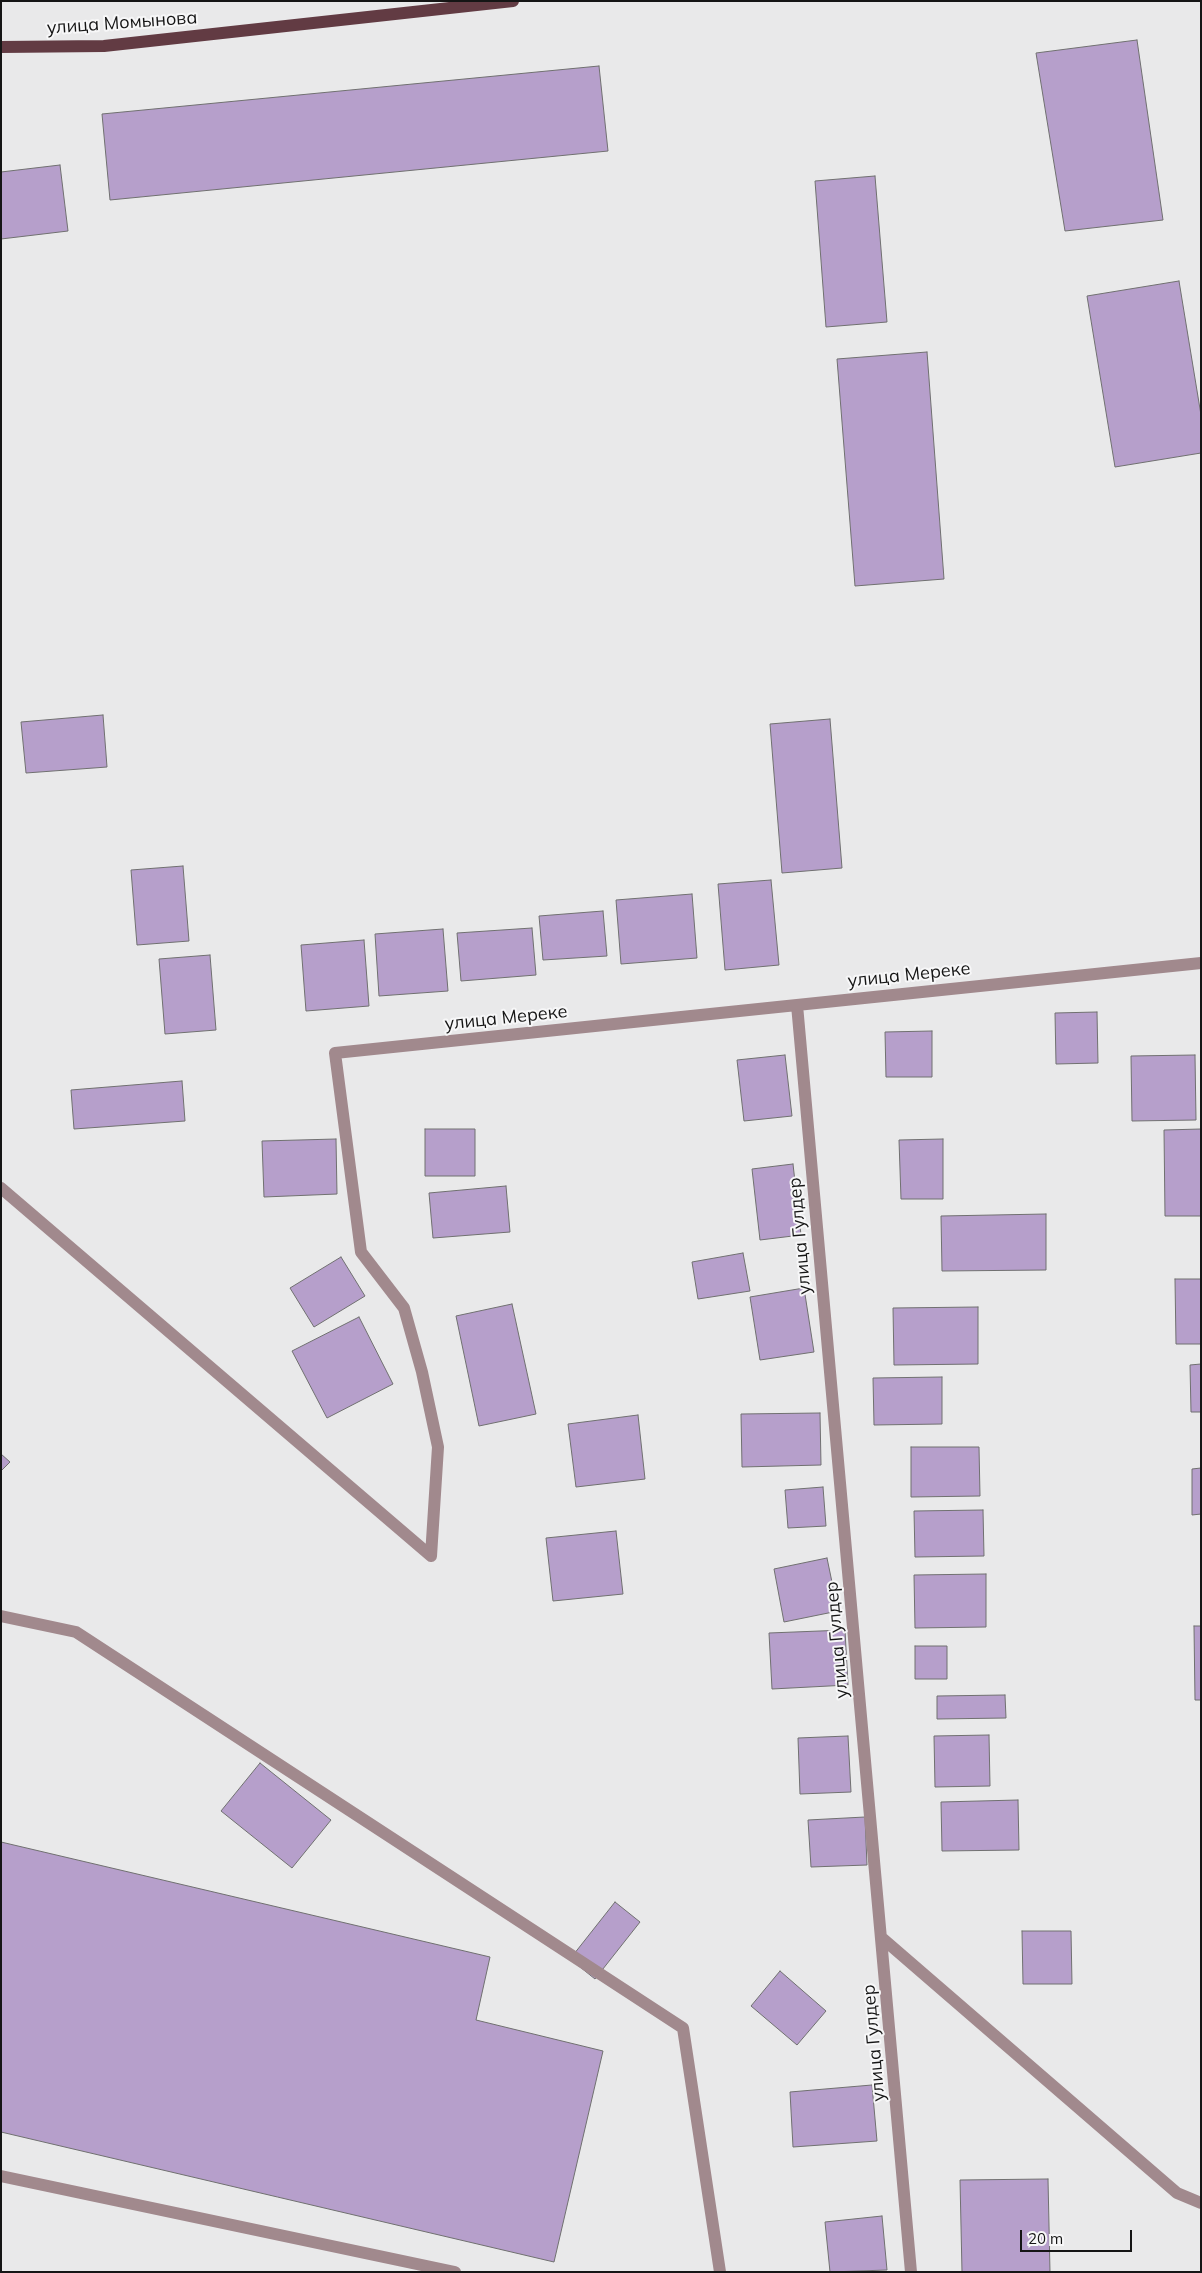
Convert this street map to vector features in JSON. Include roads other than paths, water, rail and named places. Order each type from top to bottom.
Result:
[{"type":"main road","name":"улица Момынова","points":[[1,48],[104,46],[513,1]]},
{"type":"street","name":"улица Мереке","points":[[1,1188],[431,1556],[438,1447],[422,1372],[404,1308],[361,1252],[336,1053],[1201,963]]},
{"type":"street","name":"улица Гулдер","points":[[797,1005],[911,2272]]},
{"type":"street","points":[[1,1616],[76,1632],[683,2028],[720,2272]]},
{"type":"street","points":[[882,1938],[1177,2193],[1201,2203]]},
{"type":"street","points":[[1,2176],[455,2272]]}]
